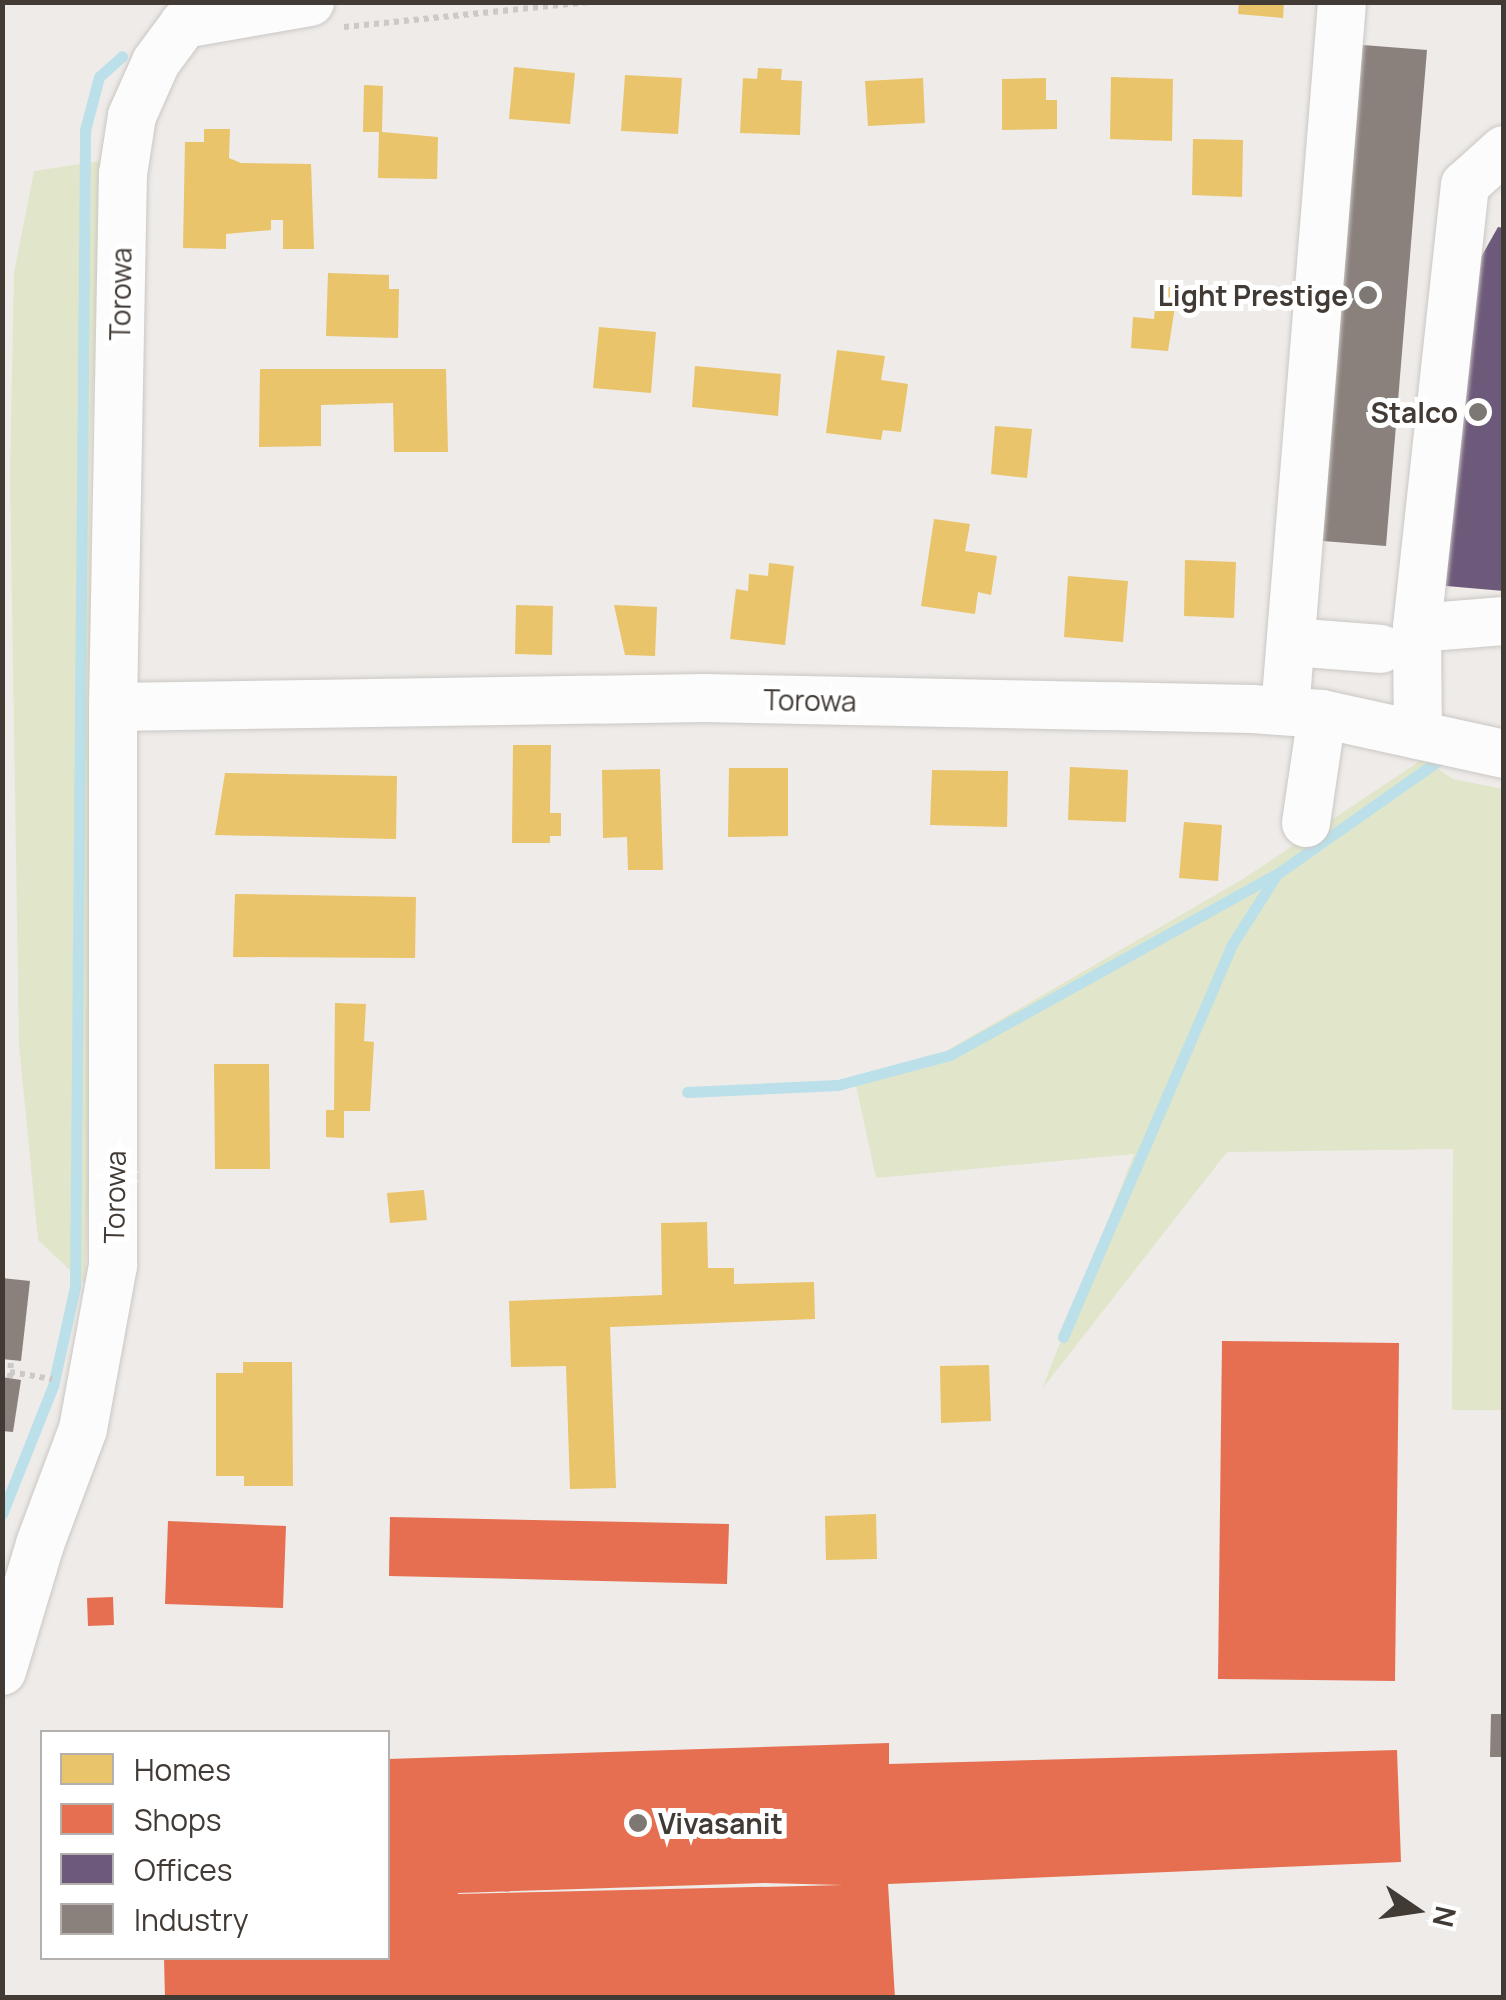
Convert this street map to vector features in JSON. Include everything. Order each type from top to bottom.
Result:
[{"type":"street","points":[[1306,824],[1303,713],[1290,642],[1342,2]]},
{"type":"street","name":"Torowa","points":[[2,1672],[40,1544],[83,1429],[113,1266],[113,706],[123,174],[132,116],[183,13],[317,16]]},
{"type":"street","points":[[1418,736],[1399,638],[1466,185],[1504,150]]},
{"type":"street","points":[[1290,642],[1399,638],[1504,621]]},
{"type":"street","name":"Torowa","points":[[113,706],[704,698],[1303,713],[1504,754]]},
{"type":"path","points":[[317,16],[592,2]]},
{"type":"path","points":[[11,1360],[10,1375],[21,1374]]},
{"type":"green space","points":[[101,161],[90,470],[92,1103],[85,1284],[38,1240],[19,1044],[10,477],[14,273],[34,171]]},
{"type":"green space","points":[[1423,759],[1453,779],[1503,789],[1503,1410],[1452,1410],[1453,1149],[1227,1152],[1042,1389],[1134,1154],[876,1178],[854,1076],[946,1051],[1243,879]]},
{"type":"building: Homes","points":[[1239,2],[1284,2],[1283,18],[1238,14]]},
{"type":"building: Homes","points":[[514,67],[575,73],[570,124],[509,119]]},
{"type":"building: Homes","points":[[758,68],[782,69],[781,80],[802,81],[800,135],[740,133],[743,78],[757,79]]},
{"type":"building: Homes","points":[[625,75],[682,78],[678,134],[621,131]]},
{"type":"building: Homes","points":[[1111,77],[1173,79],[1172,141],[1110,139]]},
{"type":"building: Homes","points":[[923,78],[925,123],[868,126],[865,81]]},
{"type":"building: Homes","points":[[1046,78],[1046,100],[1057,100],[1057,129],[1002,130],[1002,79]]},
{"type":"building: Homes","points":[[364,85],[383,86],[382,132],[438,137],[437,179],[378,178],[379,132],[363,132]]},
{"type":"building: Homes","points":[[204,129],[230,129],[229,158],[241,163],[311,164],[314,249],[283,249],[283,220],[271,220],[271,230],[226,234],[226,249],[183,248],[185,142],[204,142]]},
{"type":"building: Homes","points":[[1193,139],[1243,140],[1242,197],[1192,195]]},
{"type":"building: Homes","points":[[328,273],[389,275],[389,289],[399,289],[398,338],[326,336]]},
{"type":"building: Homes","points":[[1157,286],[1178,288],[1168,351],[1131,348],[1133,317],[1154,319]]},
{"type":"building: Homes","points":[[599,327],[656,332],[651,393],[593,388]]},
{"type":"building: Homes","points":[[837,350],[885,356],[881,380],[908,384],[901,432],[883,430],[881,440],[826,433]]},
{"type":"building: Homes","points":[[695,366],[781,374],[778,416],[692,407]]},
{"type":"building: Homes","points":[[260,369],[446,369],[448,452],[394,452],[393,403],[321,405],[321,446],[259,447]]},
{"type":"building: Homes","points":[[995,426],[1032,429],[1027,478],[991,474]]},
{"type":"building: Homes","points":[[934,519],[970,524],[965,551],[997,556],[991,595],[978,592],[975,614],[921,606]]},
{"type":"building: Homes","points":[[1185,560],[1236,562],[1234,618],[1184,616]]},
{"type":"building: Homes","points":[[769,563],[794,566],[785,645],[730,639],[736,589],[748,591],[749,574],[768,576]]},
{"type":"building: Homes","points":[[1068,576],[1128,581],[1123,642],[1064,637]]},
{"type":"building: Homes","points":[[516,605],[553,606],[552,655],[515,654]]},
{"type":"building: Homes","points":[[614,605],[657,607],[655,656],[625,655]]},
{"type":"building: Homes","points":[[513,745],[551,745],[550,813],[561,813],[561,836],[550,836],[550,843],[512,843]]},
{"type":"building: Homes","points":[[1070,767],[1128,770],[1126,822],[1068,820]]},
{"type":"building: Homes","points":[[729,768],[788,768],[788,836],[728,837]]},
{"type":"building: Homes","points":[[660,769],[663,870],[628,870],[627,837],[603,838],[602,770]]},
{"type":"building: Homes","points":[[932,770],[1008,771],[1007,827],[930,825]]},
{"type":"building: Homes","points":[[225,773],[397,776],[396,839],[215,835]]},
{"type":"building: Homes","points":[[1184,822],[1222,825],[1218,881],[1179,878]]},
{"type":"building: Homes","points":[[235,894],[416,897],[415,958],[233,957]]},
{"type":"building: Homes","points":[[335,1003],[366,1004],[364,1041],[374,1042],[370,1111],[344,1111],[344,1138],[326,1137],[326,1110],[334,1110]]},
{"type":"building: Homes","points":[[214,1064],[269,1064],[270,1169],[215,1169]]},
{"type":"building: Homes","points":[[424,1190],[427,1220],[390,1223],[387,1193]]},
{"type":"building: Homes","points":[[707,1222],[708,1268],[734,1268],[734,1284],[814,1282],[815,1319],[610,1327],[616,1488],[570,1489],[566,1366],[511,1367],[509,1301],[662,1295],[661,1223]]},
{"type":"building: Homes","points":[[243,1362],[292,1362],[293,1486],[244,1486],[244,1476],[216,1476],[216,1373],[243,1373]]},
{"type":"building: Homes","points":[[989,1365],[991,1421],[941,1423],[940,1366]]},
{"type":"building: Homes","points":[[876,1514],[877,1559],[826,1560],[825,1516]]},
{"type":"building: Shops","points":[[1222,1341],[1399,1343],[1395,1681],[1218,1679]]},
{"type":"building: Shops","points":[[390,1517],[729,1524],[727,1584],[389,1576]]},
{"type":"building: Shops","points":[[168,1521],[286,1526],[283,1608],[165,1604]]},
{"type":"building: Shops","points":[[113,1597],[114,1625],[88,1626],[87,1598]]},
{"type":"building: Shops","points":[[889,1743],[889,1764],[1397,1750],[1401,1862],[888,1884],[895,1998],[165,1998],[164,1960],[390,1960],[390,1759]],"holes":[[[764,1883],[843,1885],[458,1894]]]},
{"type":"building: Offices","name":"Stalco","points":[[1498,227],[1504,228],[1504,591],[1435,585],[1466,284]]},
{"type":"building: Industry","name":"Light Prestige","points":[[1350,44],[1427,50],[1386,546],[1310,540]]},
{"type":"building: Industry","points":[[2,1278],[30,1281],[21,1361],[2,1359]]},
{"type":"building: Industry","points":[[2,1377],[21,1380],[13,1432],[2,1431]]},
{"type":"building: Industry","points":[[1491,1714],[1504,1714],[1504,1757],[1490,1757]]},
{"type":"waterway","points":[[2,1514],[53,1386],[75,1287],[85,130],[99,77],[122,56]]},
{"type":"waterway","points":[[687,1092],[838,1085],[950,1055],[1277,874],[1439,760]]},
{"type":"waterway","points":[[1063,1337],[1231,946],[1277,874]]},
{"type":"place","name":"Light Prestige","points":[[1368,295]]},
{"type":"place","name":"Stalco","points":[[1478,412]]},
{"type":"place","name":"Vivasanit","points":[[638,1823]]}]
